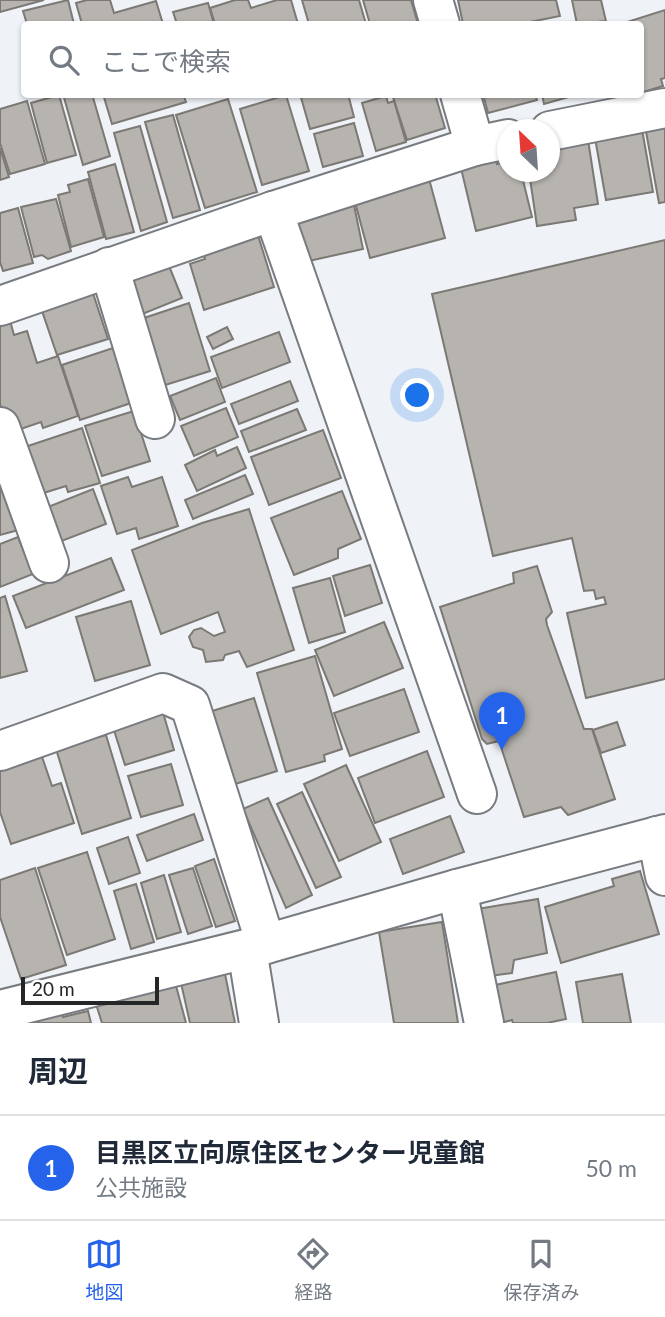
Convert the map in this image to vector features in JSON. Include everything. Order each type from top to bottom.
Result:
[{"type":"street","points":[[433,0],[439,21]]},
{"type":"street","points":[[0,306],[273,211],[491,143],[463,98]]},
{"type":"street","points":[[560,129],[665,108]]},
{"type":"street","points":[[273,211],[477,794]]},
{"type":"street","points":[[109,267],[155,419]]},
{"type":"street","points":[[0,428],[49,563]]},
{"type":"street","points":[[0,751],[163,693],[190,705],[257,946],[259,1023]]},
{"type":"street","points":[[0,1010],[257,946],[661,835],[665,876]]},
{"type":"street","points":[[457,889],[484,1023]]},
{"type":"building","points":[[0,0],[44,0],[0,12]]},
{"type":"building","points":[[68,0],[73,21],[26,21],[23,11]]},
{"type":"building","points":[[110,0],[114,13],[156,1],[162,21],[81,21],[76,3]]},
{"type":"building","points":[[235,0],[248,0],[251,8],[277,0],[291,0],[297,21],[214,21],[210,8]]},
{"type":"building","points":[[302,0],[359,0],[365,21],[308,21]]},
{"type":"building","points":[[363,0],[411,0],[417,21],[369,21]]},
{"type":"building","points":[[458,0],[556,0],[560,16],[535,21],[462,21]]},
{"type":"building","points":[[572,0],[601,0],[606,21],[576,21]]},
{"type":"building","points":[[208,3],[213,21],[176,21],[173,12]]},
{"type":"building","points":[[665,10],[665,78],[661,79],[663,86],[644,92],[644,21],[630,21]]},
{"type":"building","points":[[60,98],[76,155],[47,163],[31,103]]},
{"type":"building","points":[[64,98],[93,98],[110,156],[83,165]]},
{"type":"building","points":[[104,98],[184,98],[186,102],[112,124]]},
{"type":"building","points":[[276,98],[287,98],[309,171],[262,185],[240,109]]},
{"type":"building","points":[[301,98],[349,98],[354,117],[310,129]]},
{"type":"building","points":[[379,98],[387,98],[388,103],[394,101],[406,142],[376,151],[362,103]]},
{"type":"building","points":[[393,98],[436,98],[445,128],[407,140]]},
{"type":"building","points":[[484,98],[537,100],[488,113]]},
{"type":"building","points":[[543,98],[565,98],[544,104]]},
{"type":"building","points":[[228,99],[257,192],[205,208],[176,115]]},
{"type":"building","points":[[27,101],[45,164],[10,174],[0,143],[0,109]]},
{"type":"building","points":[[173,115],[200,210],[173,218],[145,122]]},
{"type":"building","points":[[665,122],[665,202],[659,203],[645,126]]},
{"type":"building","points":[[354,123],[363,156],[323,167],[314,134]]},
{"type":"building","points":[[140,126],[167,222],[141,231],[114,133]]},
{"type":"building","points":[[642,129],[653,192],[606,200],[595,138]]},
{"type":"building","points":[[588,140],[598,204],[574,208],[576,220],[537,226],[530,182],[560,182],[560,145]]},
{"type":"building","points":[[0,148],[9,177],[0,180]]},
{"type":"building","points":[[495,155],[497,182],[523,182],[532,217],[476,231],[460,164]]},
{"type":"building","points":[[115,164],[134,232],[106,239],[88,172]]},
{"type":"building","points":[[428,175],[445,238],[370,258],[355,202]]},
{"type":"building","points":[[88,179],[104,237],[71,247],[58,195],[70,192],[68,185]]},
{"type":"building","points":[[56,199],[71,251],[48,259],[42,255],[34,257],[21,207]]},
{"type":"building","points":[[354,205],[363,249],[304,262],[294,218]]},
{"type":"building","points":[[18,208],[33,263],[3,271],[0,262],[0,213]]},
{"type":"building","points":[[257,232],[274,287],[204,310],[190,264],[205,259],[201,249]]},
{"type":"building","points":[[665,240],[665,679],[586,698],[567,613],[606,604],[604,597],[596,599],[594,590],[584,591],[572,538],[493,556],[432,294]]},
{"type":"building","points":[[167,261],[182,298],[135,317],[121,280]]},
{"type":"building","points":[[91,287],[108,339],[57,355],[40,305]]},
{"type":"building","points":[[189,303],[210,371],[162,386],[141,319]]},
{"type":"building","points":[[9,317],[14,335],[27,331],[37,363],[58,356],[78,416],[43,428],[41,422],[9,433],[0,404],[0,319]]},
{"type":"building","points":[[227,327],[233,339],[213,349],[207,337]]},
{"type":"building","points":[[279,332],[290,362],[222,388],[211,357]]},
{"type":"building","points":[[113,348],[131,403],[80,420],[62,365]]},
{"type":"building","points":[[216,378],[225,402],[180,420],[170,396]]},
{"type":"building","points":[[290,381],[298,401],[239,424],[231,404]]},
{"type":"building","points":[[226,408],[238,437],[194,456],[181,426]]},
{"type":"building","points":[[297,409],[306,430],[249,452],[241,431]]},
{"type":"building","points":[[134,411],[150,461],[102,476],[85,426]]},
{"type":"building","points":[[82,428],[100,483],[68,492],[66,486],[34,496],[19,449]]},
{"type":"building","points":[[323,430],[341,478],[269,505],[251,457]]},
{"type":"building","points":[[237,447],[246,468],[197,491],[185,465],[215,450],[217,456]]},
{"type":"building","points":[[245,475],[253,494],[193,519],[185,500]]},
{"type":"building","points":[[0,477],[22,529],[0,535]]},
{"type":"building","points":[[128,477],[132,487],[162,477],[178,526],[139,539],[136,528],[117,534],[101,486]]},
{"type":"building","points":[[93,489],[106,524],[51,545],[38,511]]},
{"type":"building","points":[[342,491],[361,539],[338,549],[338,558],[294,575],[271,518]]},
{"type":"building","points":[[249,509],[294,650],[247,667],[239,651],[225,655],[223,660],[206,662],[203,650],[193,647],[189,637],[194,630],[201,628],[214,636],[225,632],[218,612],[161,634],[132,550],[202,523]]},
{"type":"building","points":[[18,537],[33,574],[0,587],[0,544]]},
{"type":"building","points":[[111,558],[124,590],[26,628],[13,596]]},
{"type":"building","points":[[370,565],[382,603],[345,616],[333,576]]},
{"type":"building","points":[[537,566],[552,612],[546,619],[547,625],[584,729],[592,729],[615,799],[568,815],[561,807],[524,817],[499,741],[487,744],[482,739],[440,607],[514,583],[513,573]]},
{"type":"building","points":[[330,578],[345,632],[309,643],[293,588]]},
{"type":"building","points":[[5,596],[27,671],[0,678],[0,598]]},
{"type":"building","points":[[131,601],[150,665],[95,681],[76,617]]},
{"type":"building","points":[[384,622],[403,668],[334,696],[315,650]]},
{"type":"building","points":[[315,656],[342,749],[324,755],[325,761],[286,772],[257,673]]},
{"type":"building","points":[[404,689],[419,732],[350,756],[334,713]]},
{"type":"building","points":[[254,698],[277,771],[229,786],[206,713]]},
{"type":"building","points":[[162,709],[174,750],[125,765],[112,724]]},
{"type":"building","points":[[617,722],[625,745],[601,753],[593,730]]},
{"type":"building","points":[[106,735],[131,818],[82,834],[56,749]]},
{"type":"building","points":[[40,751],[52,786],[61,783],[74,823],[11,844],[0,812],[0,765]]},
{"type":"building","points":[[427,751],[444,797],[375,823],[358,778]]},
{"type":"building","points":[[171,764],[183,805],[141,817],[128,776]]},
{"type":"building","points":[[346,765],[381,842],[339,861],[304,784]]},
{"type":"building","points":[[302,792],[341,877],[316,888],[277,804]]},
{"type":"building","points":[[268,798],[312,895],[286,908],[243,809]]},
{"type":"building","points":[[194,814],[203,840],[147,861],[137,835]]},
{"type":"building","points":[[450,816],[464,852],[403,874],[390,839]]},
{"type":"building","points":[[128,837],[140,873],[109,884],[97,848]]},
{"type":"building","points":[[87,852],[115,939],[67,955],[38,868]]},
{"type":"building","points":[[214,859],[235,921],[216,927],[195,866]]},
{"type":"building","points":[[35,868],[66,965],[21,979],[0,917],[0,880]]},
{"type":"building","points":[[193,868],[212,926],[188,934],[169,875]]},
{"type":"building","points":[[640,871],[659,934],[561,963],[545,907],[614,886],[612,879]]},
{"type":"building","points":[[164,875],[181,932],[157,939],[141,883]]},
{"type":"building","points":[[136,884],[154,942],[131,949],[114,891]]},
{"type":"building","points":[[538,899],[547,953],[514,960],[512,973],[483,977],[471,910]]},
{"type":"building","points":[[442,922],[458,1023],[394,1023],[379,932]]},
{"type":"building","points":[[556,972],[566,1019],[547,1023],[513,1023],[512,1020],[501,1023],[486,987]]},
{"type":"building","points":[[225,974],[235,1023],[190,1023],[181,983]]},
{"type":"building","points":[[622,974],[631,1023],[583,1023],[576,982]]},
{"type":"building","points":[[175,982],[186,1023],[102,1023],[96,1004]]},
{"type":"building","points":[[61,1010],[63,1017],[88,1011],[91,1023],[37,1023],[36,1016]]},
{"type":"place","name":"目黒区立向原住区センター児童館","points":[[502,750]]}]
